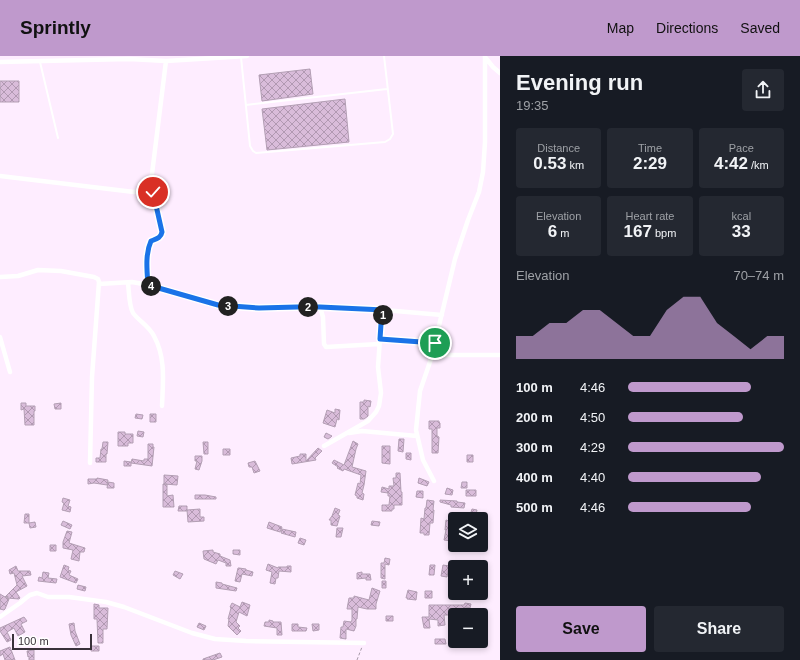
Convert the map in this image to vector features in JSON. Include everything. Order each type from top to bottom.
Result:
[{"type":"street","points":[[0,62],[129,58],[166,61],[247,56]]},
{"type":"street","points":[[484,56],[493,68],[500,73]]},
{"type":"street","points":[[434,481],[423,460],[416,430],[420,391],[435,343],[455,259],[479,192],[483,172],[485,142],[484,56]]},
{"type":"street","points":[[0,176],[134,192],[144,191],[150,188],[152,182],[166,61]]},
{"type":"street","points":[[0,277],[18,276],[38,270],[61,271],[98,279],[92,377],[90,463]]},
{"type":"street","points":[[98,284],[132,282],[148,285],[218,305],[259,308],[320,307],[442,315]]},
{"type":"street","points":[[128,283],[131,307],[134,313],[150,329],[159,348],[163,364],[162,406]]},
{"type":"street","points":[[320,307],[323,317],[324,344],[326,346],[380,342],[435,343]]},
{"type":"street","points":[[324,446],[368,421],[380,406],[381,393],[378,367],[381,324],[384,310]]},
{"type":"street","points":[[0,337],[10,372]]},
{"type":"street","points":[[432,354],[500,355]]},
{"type":"street","points":[[345,434],[362,431],[417,436]]},
{"type":"street","points":[[0,617],[30,595],[36,593],[48,597],[69,597],[106,602],[124,607],[192,633],[215,639],[364,643]]},
{"type":"lane","points":[[241,56],[250,146],[252,151],[256,153],[385,142],[390,139],[393,134],[384,56]]},
{"type":"lane","points":[[39,61],[58,138]]},
{"type":"lane","points":[[246,105],[388,89]]},
{"type":"path","points":[[148,285],[147,258],[150,244],[151,241],[160,237],[162,232],[153,192],[150,188]]},
{"type":"path","points":[[357,660],[364,643]]},
{"type":"building","points":[[310,69],[313,94],[262,101],[259,75]]},
{"type":"building","points":[[0,81],[19,81],[19,102],[0,102]]},
{"type":"building","points":[[345,99],[349,142],[267,150],[262,109]]},
{"type":"building","points":[[364,400],[371,401],[370,407],[368,406],[368,416],[364,419],[360,419],[360,402],[364,402]]},
{"type":"building","points":[[21,403],[26,403],[26,406],[35,406],[34,425],[25,425],[24,409],[21,410]]},
{"type":"building","points":[[61,403],[61,409],[55,409],[54,404]]},
{"type":"building","points":[[335,409],[340,410],[339,420],[337,419],[335,427],[323,423],[327,410],[335,413]]},
{"type":"building","points":[[136,414],[143,415],[142,419],[135,418]]},
{"type":"building","points":[[150,414],[156,414],[156,422],[150,422]]},
{"type":"building","points":[[429,421],[439,421],[440,423],[440,428],[437,428],[437,436],[439,437],[438,453],[432,453],[432,429],[429,429]]},
{"type":"building","points":[[138,431],[144,432],[143,437],[137,436]]},
{"type":"building","points":[[118,432],[133,434],[133,443],[128,443],[128,446],[118,446]]},
{"type":"building","points":[[326,433],[332,436],[328,439],[324,437]]},
{"type":"building","points":[[399,439],[404,439],[403,452],[398,451]]},
{"type":"building","points":[[353,441],[358,444],[352,467],[366,471],[362,493],[364,494],[363,500],[357,498],[355,495],[358,483],[360,484],[361,475],[344,469],[343,471],[332,463],[334,460],[344,465]]},
{"type":"building","points":[[103,442],[108,442],[106,462],[96,462],[96,458],[100,458]]},
{"type":"building","points":[[203,442],[208,442],[208,454],[204,454]]},
{"type":"building","points":[[148,444],[153,444],[154,447],[152,466],[131,463],[132,459],[144,461],[144,459],[148,459]]},
{"type":"building","points":[[382,446],[390,446],[390,464],[382,463]]},
{"type":"building","points":[[318,448],[322,451],[315,458],[316,460],[292,464],[291,458],[300,456],[300,454],[306,454],[306,461]]},
{"type":"building","points":[[223,449],[230,449],[230,455],[223,455]]},
{"type":"building","points":[[406,453],[411,453],[411,460],[406,459]]},
{"type":"building","points":[[467,455],[473,455],[473,462],[467,462]]},
{"type":"building","points":[[195,456],[202,456],[199,470],[195,469],[197,461],[195,461]]},
{"type":"building","points":[[124,461],[131,462],[131,466],[124,466]]},
{"type":"building","points":[[255,461],[260,471],[254,473],[252,467],[249,467],[248,463]]},
{"type":"building","points":[[396,473],[400,473],[402,505],[394,505],[394,509],[392,509],[392,511],[382,511],[382,505],[389,505],[390,496],[388,496],[388,493],[381,492],[382,487],[389,489],[389,486],[394,486],[393,478],[396,478]]},
{"type":"building","points":[[164,475],[178,476],[177,485],[164,484]]},
{"type":"building","points":[[97,478],[108,480],[107,485],[94,483],[88,484],[88,479]]},
{"type":"building","points":[[419,478],[429,482],[427,486],[418,483]]},
{"type":"building","points":[[108,482],[114,483],[114,488],[107,488]]},
{"type":"building","points":[[462,482],[467,482],[467,488],[461,488]]},
{"type":"building","points":[[163,484],[167,484],[167,496],[173,495],[174,507],[163,507]]},
{"type":"building","points":[[447,488],[453,490],[452,495],[445,494]]},
{"type":"building","points":[[466,490],[476,490],[476,496],[466,496]]},
{"type":"building","points":[[417,491],[423,491],[423,498],[416,497]]},
{"type":"building","points":[[195,495],[216,497],[216,499],[195,499]]},
{"type":"building","points":[[63,498],[70,500],[68,506],[71,507],[70,512],[62,510],[64,503],[62,502]]},
{"type":"building","points":[[427,500],[434,501],[433,523],[430,523],[429,535],[424,535],[424,533],[420,533],[421,518],[424,519]]},
{"type":"building","points":[[440,500],[465,503],[464,508],[451,507],[451,505],[440,502]]},
{"type":"building","points":[[179,506],[187,506],[187,511],[178,511]]},
{"type":"building","points":[[335,508],[340,510],[337,526],[331,525],[331,520],[329,520]]},
{"type":"building","points":[[200,509],[200,517],[204,517],[204,521],[188,522],[187,510]]},
{"type":"building","points":[[472,509],[477,510],[477,512],[471,512]]},
{"type":"building","points":[[25,514],[29,514],[29,523],[24,523]]},
{"type":"building","points":[[446,520],[448,521],[448,541],[444,540]]},
{"type":"building","points":[[63,521],[72,525],[70,529],[61,525]]},
{"type":"building","points":[[372,521],[380,522],[379,526],[371,525]]},
{"type":"building","points":[[35,522],[36,527],[30,528],[29,523]]},
{"type":"building","points":[[269,522],[282,527],[280,532],[267,528]]},
{"type":"building","points":[[337,528],[343,528],[341,537],[336,537]]},
{"type":"building","points":[[282,529],[296,532],[295,537],[281,533]]},
{"type":"building","points":[[67,531],[72,532],[69,543],[85,548],[84,552],[80,552],[79,561],[71,559],[73,550],[63,548],[63,542]]},
{"type":"building","points":[[300,538],[306,540],[304,545],[298,543]]},
{"type":"building","points":[[50,545],[56,545],[56,551],[50,551]]},
{"type":"building","points":[[213,550],[213,552],[230,560],[231,566],[226,566],[226,563],[218,560],[216,564],[204,559],[203,551]]},
{"type":"building","points":[[233,550],[240,550],[240,555],[233,554]]},
{"type":"building","points":[[385,558],[390,559],[389,565],[385,564],[385,579],[381,578],[381,563],[384,563]]},
{"type":"building","points":[[268,564],[278,568],[291,566],[291,572],[279,571],[275,584],[270,583],[272,572],[266,570]]},
{"type":"building","points":[[64,565],[69,567],[68,570],[71,571],[69,575],[78,579],[76,583],[60,577]]},
{"type":"building","points":[[430,565],[435,565],[434,575],[429,575]]},
{"type":"building","points":[[443,565],[448,566],[447,577],[441,576]]},
{"type":"building","points":[[16,566],[18,571],[30,571],[31,575],[22,576],[27,586],[16,592],[20,598],[5,597],[17,585],[14,573],[10,574],[9,570]]},
{"type":"building","points":[[238,568],[253,572],[252,576],[242,574],[240,582],[235,581]]},
{"type":"building","points":[[175,571],[183,574],[180,579],[173,575]]},
{"type":"building","points":[[43,572],[49,573],[48,578],[57,579],[56,583],[38,581],[39,577],[42,578]]},
{"type":"building","points":[[362,572],[362,574],[370,574],[371,580],[366,580],[366,578],[357,579],[357,573]]},
{"type":"building","points":[[382,581],[386,581],[386,588],[382,588]]},
{"type":"building","points":[[216,582],[237,588],[236,591],[216,588]]},
{"type":"building","points":[[78,585],[86,587],[85,591],[77,589]]},
{"type":"building","points":[[372,588],[380,591],[376,609],[358,607],[354,631],[346,629],[346,639],[340,638],[341,627],[343,627],[344,621],[351,622],[352,620],[352,609],[347,609],[349,598],[354,598],[354,596],[369,600]]},
{"type":"building","points":[[408,590],[417,592],[416,600],[406,598]]},
{"type":"building","points":[[425,591],[432,591],[432,598],[425,598]]},
{"type":"building","points":[[0,594],[9,599],[5,609],[0,609]]},
{"type":"building","points":[[242,602],[250,605],[247,616],[239,612],[236,622],[240,626],[238,628],[241,631],[237,635],[228,626],[228,619],[232,603],[240,607]]},
{"type":"building","points":[[465,603],[471,604],[470,608],[448,608],[448,615],[444,615],[445,625],[438,626],[438,620],[429,619],[430,628],[424,628],[422,617],[429,617],[429,605],[464,605]]},
{"type":"building","points":[[94,604],[99,605],[99,608],[108,608],[107,629],[103,629],[103,643],[98,643],[97,619],[94,619]]},
{"type":"building","points":[[386,616],[393,616],[393,621],[386,621]]},
{"type":"building","points":[[24,617],[27,621],[21,624],[25,632],[18,636],[14,628],[7,632],[11,640],[7,642],[0,631],[0,628]]},
{"type":"building","points":[[269,620],[273,622],[281,622],[282,635],[277,635],[277,628],[264,626],[265,622],[269,622]]},
{"type":"building","points":[[74,623],[75,631],[80,644],[76,646],[71,635],[69,624]]},
{"type":"building","points":[[199,623],[206,626],[204,630],[197,627]]},
{"type":"building","points":[[292,624],[298,624],[298,627],[307,628],[306,631],[292,631]]},
{"type":"building","points":[[312,624],[319,624],[319,630],[313,631]]},
{"type":"building","points":[[435,639],[445,639],[446,644],[435,644]]},
{"type":"building","points":[[91,646],[99,646],[99,651],[91,651]]},
{"type":"building","points":[[10,647],[15,660],[5,660],[3,654],[0,656],[0,651]]},
{"type":"building","points":[[34,650],[34,660],[29,660],[27,651]]},
{"type":"building","points":[[220,653],[222,657],[213,660],[203,660],[203,659]]},
{"type":"route","points":[[153,192],[162,232],[160,237],[151,241],[148,250],[148,285],[218,305],[259,308],[340,307],[384,310],[380,339],[435,343]]}]
